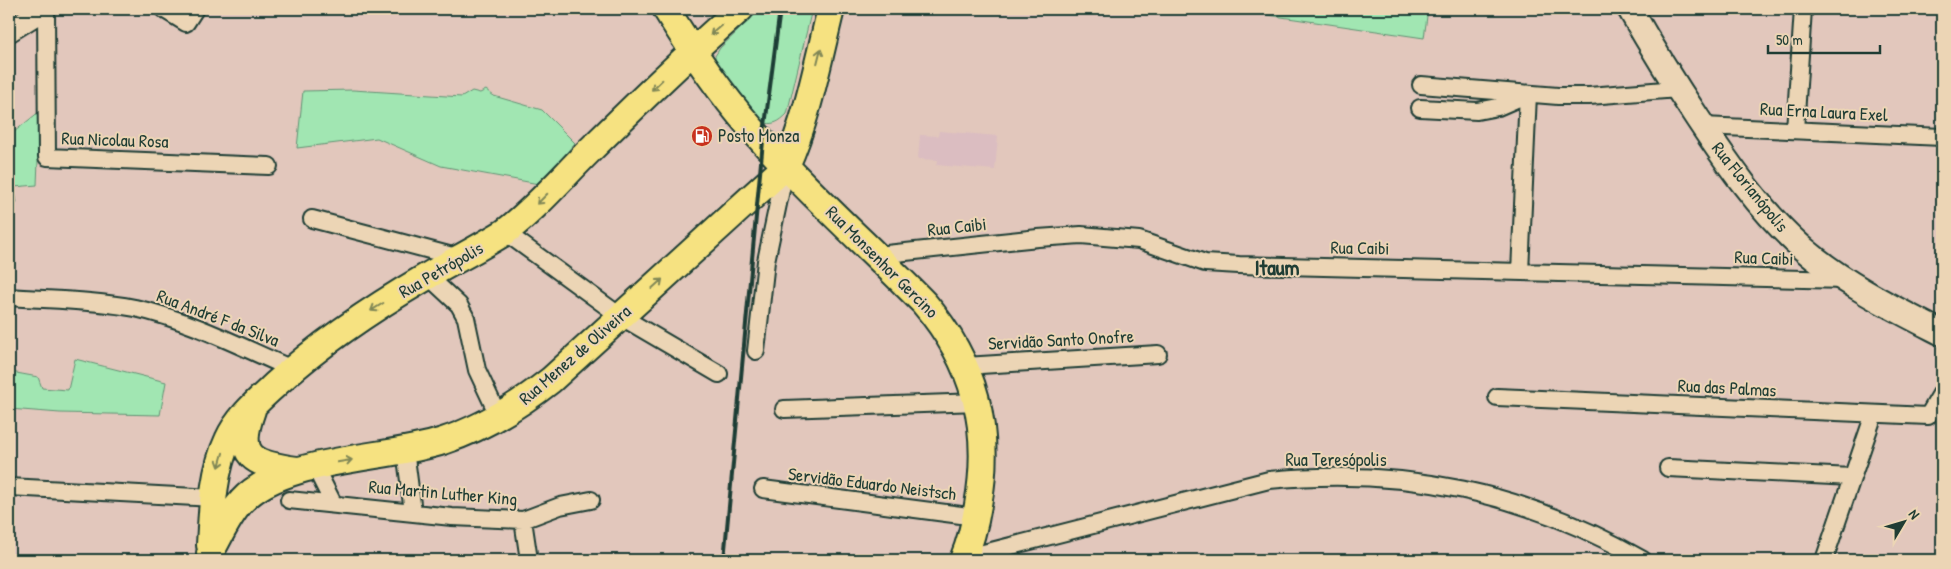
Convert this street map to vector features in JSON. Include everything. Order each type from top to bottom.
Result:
[{"type":"main road","name":"Rua Monsenhor Gercino","points":[[666,9],[692,51],[737,112],[786,166],[878,255],[940,321],[954,341],[966,366],[978,402],[984,443],[983,468],[976,517],[964,559]]},
{"type":"main road","name":"Rua Petrópolis","points":[[210,557],[216,477],[228,440],[238,423],[254,403],[292,369],[372,310],[505,232],[524,217],[692,51],[740,9]]},
{"type":"main road","points":[[786,166],[792,153],[807,103],[831,9]]},
{"type":"main road","name":"Rua Florianópolis","points":[[1630,9],[1678,88],[1733,171],[1776,222],[1801,246],[1846,280],[1942,334]]},
{"type":"main road","points":[[807,103],[805,152],[809,173],[817,196]]},
{"type":"main road","name":"Rua Menez de Oliveira","points":[[210,557],[230,518],[242,501],[251,492],[267,482],[306,468],[442,442],[499,417],[530,396],[551,380],[786,166]]},
{"type":"main road","points":[[254,403],[246,428],[245,439],[248,452],[256,460],[270,466],[306,468]]},
{"type":"street","points":[[9,31],[45,9]]},
{"type":"street","name":"Rua Nicolau Rosa","points":[[45,9],[47,157],[269,166]]},
{"type":"street","points":[[163,9],[186,23],[195,9]]},
{"type":"street","points":[[1795,130],[1803,9]]},
{"type":"street","points":[[1421,86],[1528,94],[1589,96],[1678,88]]},
{"type":"street","points":[[1420,108],[1477,111],[1498,107],[1528,94]]},
{"type":"street","points":[[1520,272],[1528,94]]},
{"type":"street","name":"Rua Erna Laura Exel","points":[[1703,126],[1942,138]]},
{"type":"street","points":[[756,351],[766,261],[786,166]]},
{"type":"street","points":[[312,219],[460,258]]},
{"type":"street","points":[[505,232],[620,316],[719,374]]},
{"type":"street","name":"Rua Caibi","points":[[878,255],[1038,238],[1081,236],[1139,240],[1205,263],[1846,280]]},
{"type":"street","points":[[428,276],[459,305],[466,318],[476,370],[499,417]]},
{"type":"street","name":"Rua André F da Silva","points":[[9,297],[135,308],[192,326],[292,369]]},
{"type":"street","name":"Servidão Santo Onofre","points":[[966,366],[1158,354]]},
{"type":"street","name":"Rua das Palmas","points":[[1497,397],[1928,416],[1942,392]]},
{"type":"street","points":[[784,409],[978,402]]},
{"type":"street","points":[[1824,560],[1874,414]]},
{"type":"street","points":[[405,450],[413,512]]},
{"type":"street","points":[[306,468],[333,503]]},
{"type":"street","points":[[1668,468],[1852,477]]},
{"type":"street","name":"Rua Teresópolis","points":[[964,559],[1269,480],[1353,476],[1420,482],[1471,490],[1509,501],[1564,520],[1595,534],[1643,560]]},
{"type":"street","points":[[9,487],[214,498]]},
{"type":"street","name":"Servidão Eduardo Neistsch","points":[[763,489],[976,517]]},
{"type":"street","name":"Rua Martin Luther King","points":[[289,500],[333,503],[452,517],[523,520],[560,506],[591,500]]},
{"type":"street","points":[[523,520],[528,560]]},
{"type":"shaded area","points":[[939,131],[998,136],[995,170],[936,165],[938,160],[918,159],[920,135],[938,136]]},
{"type":"green space","points":[[761,9],[812,9],[787,114],[779,121],[770,124],[762,123],[715,65],[715,56],[720,48]]},
{"type":"green space","points":[[1227,9],[1428,9],[1424,38]]},
{"type":"green space","points":[[353,90],[462,97],[472,91],[480,93],[486,90],[494,96],[542,110],[575,143],[539,184],[441,166],[377,138],[297,148],[303,91]]},
{"type":"green space","points":[[40,111],[37,185],[14,187],[17,203],[9,201],[9,136]]},
{"type":"green space","points":[[75,359],[166,382],[160,415],[60,413],[9,409],[9,373],[38,377],[42,388],[68,390]]},
{"type":"railway","points":[[724,560],[763,141],[780,9]]},
{"type":"place","name":"Posto Monza","points":[[702,136]]},
{"type":"district","name":"Itaum","points":[[1277,267]]}]
